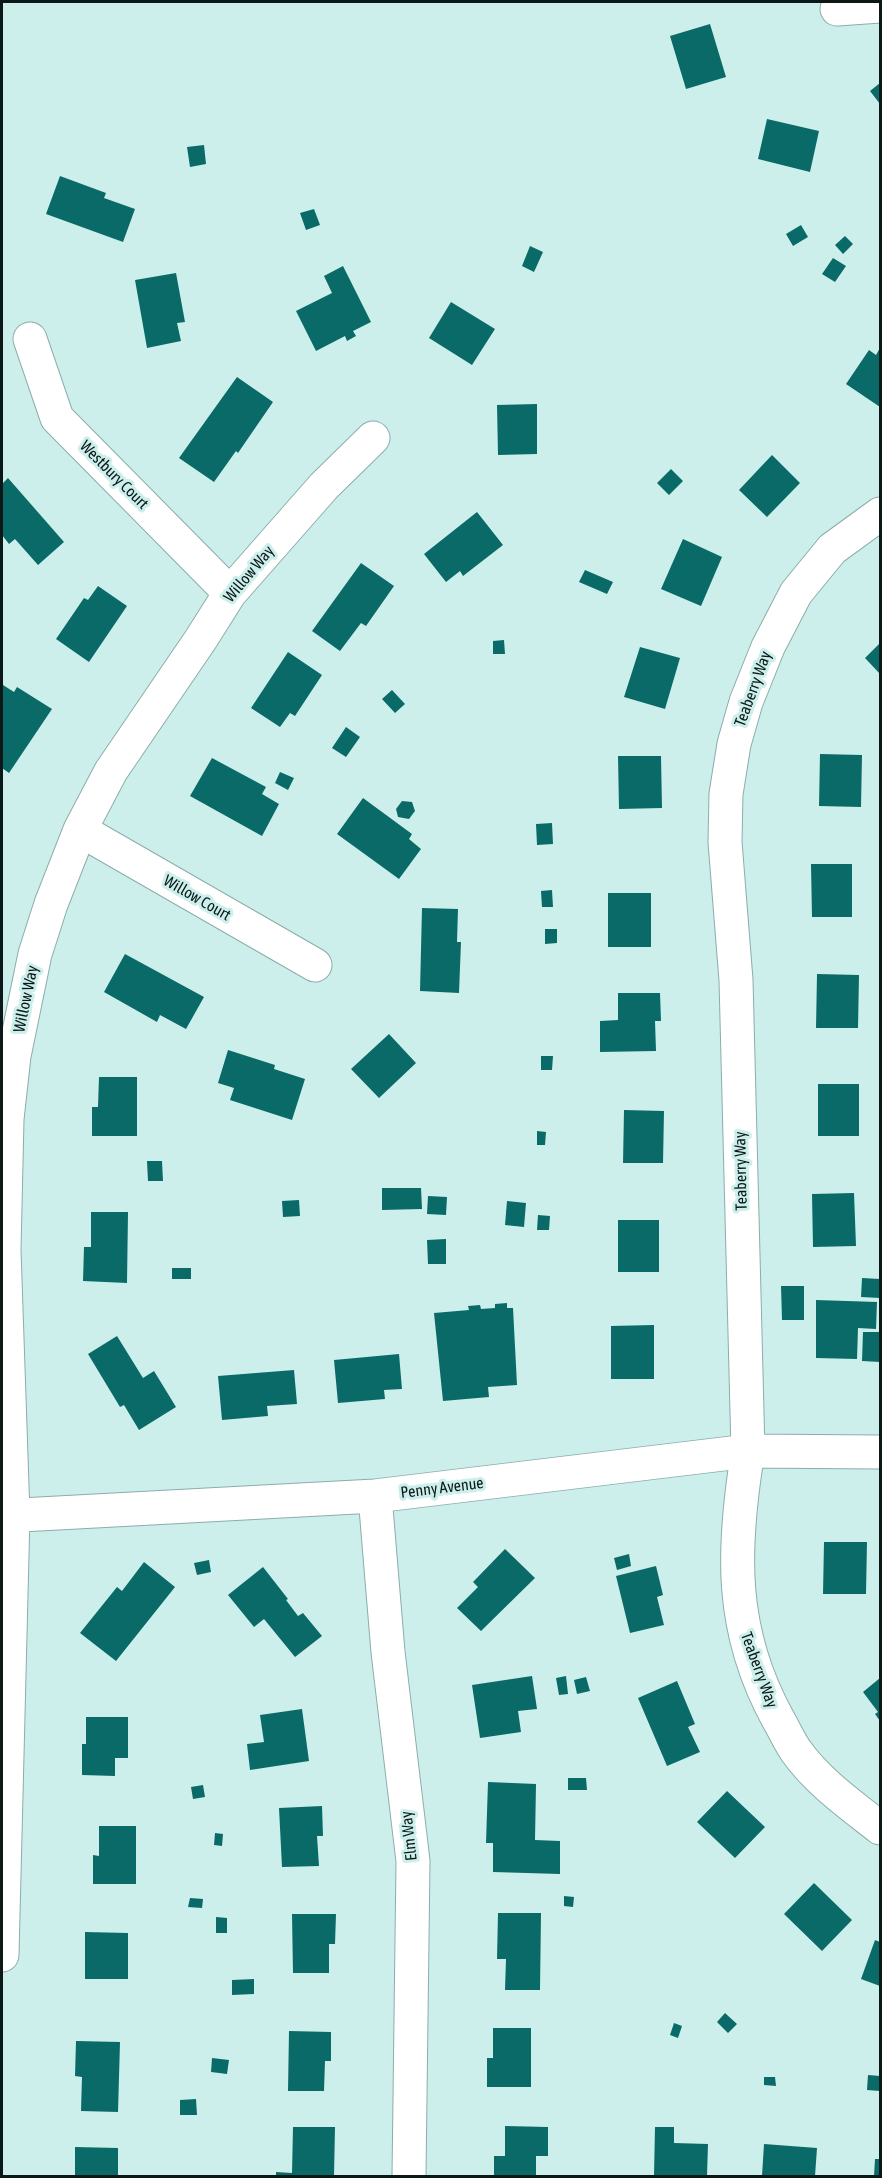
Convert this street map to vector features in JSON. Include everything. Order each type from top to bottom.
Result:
[{"type":"street","points":[[837,9],[880,6]]},
{"type":"street","name":"Westbury Court","points":[[30,339],[57,418],[230,592]]},
{"type":"street","name":"Willow Way","points":[[2,1955],[7,1516],[4,1250],[7,1119],[14,1056],[35,954],[51,904],[80,830],[111,771],[201,639],[230,592],[324,486],[373,438]]},
{"type":"street","name":"Teaberry Way","points":[[880,514],[832,549],[796,593],[768,647],[746,702],[734,744],[726,794],[725,842],[736,980],[748,1451],[740,1502],[736,1550],[739,1597],[746,1642],[769,1702],[796,1751],[831,1789],[880,1828]]},
{"type":"street","name":"Willow Court","points":[[80,830],[315,965]]},
{"type":"street","name":"Penny Avenue","points":[[7,1516],[375,1496],[748,1451],[880,1452]]},
{"type":"street","name":"Elm Way","points":[[375,1496],[388,1652],[413,1861],[409,2176]]},
{"type":"building","points":[[710,24],[726,77],[686,89],[670,36]]},
{"type":"building","points":[[880,83],[880,104],[870,91]]},
{"type":"building","points":[[767,119],[819,131],[810,172],[758,159]]},
{"type":"building","points":[[204,145],[206,164],[190,167],[187,147]]},
{"type":"building","points":[[60,176],[106,193],[104,198],[135,209],[123,242],[46,214]]},
{"type":"building","points":[[314,209],[320,225],[306,230],[300,213]]},
{"type":"building","points":[[801,225],[808,237],[793,246],[786,234]]},
{"type":"building","points":[[845,236],[853,244],[843,254],[835,245]]},
{"type":"building","points":[[530,246],[543,252],[534,272],[522,266]]},
{"type":"building","points":[[833,258],[846,266],[835,282],[822,274]]},
{"type":"building","points":[[343,266],[371,322],[353,331],[356,336],[347,341],[345,336],[316,351],[296,311],[332,293],[324,276]]},
{"type":"building","points":[[176,273],[185,322],[177,323],[181,341],[147,348],[135,280]]},
{"type":"building","points":[[451,302],[495,329],[472,365],[429,338]]},
{"type":"building","points":[[880,348],[880,407],[846,384],[869,350],[876,355]]},
{"type":"building","points":[[237,377],[273,402],[238,453],[236,451],[214,482],[179,458]]},
{"type":"building","points":[[537,404],[537,454],[498,455],[497,405]]},
{"type":"building","points":[[772,455],[800,483],[767,517],[739,490]]},
{"type":"building","points":[[671,469],[683,481],[669,495],[657,483]]},
{"type":"building","points":[[8,478],[64,542],[38,565],[15,539],[9,544],[2,535],[2,484]]},
{"type":"building","points":[[477,512],[503,545],[463,576],[460,571],[446,582],[424,554]]},
{"type":"building","points":[[683,539],[722,557],[701,606],[661,589]]},
{"type":"building","points":[[361,563],[394,586],[366,626],[361,623],[340,651],[312,631]]},
{"type":"building","points":[[585,570],[613,582],[607,594],[579,582]]},
{"type":"building","points":[[98,586],[127,606],[89,662],[56,639],[84,598],[88,600]]},
{"type":"building","points":[[504,640],[505,654],[493,654],[493,641]]},
{"type":"building","points":[[880,643],[880,674],[865,658]]},
{"type":"building","points":[[640,647],[680,658],[665,709],[624,697]]},
{"type":"building","points":[[288,652],[322,675],[295,716],[290,713],[280,727],[251,708]]},
{"type":"building","points":[[3,685],[14,692],[17,687],[52,709],[9,773],[2,768]]},
{"type":"building","points":[[392,690],[405,704],[395,713],[382,699]]},
{"type":"building","points":[[346,727],[360,737],[346,757],[332,748]]},
{"type":"building","points":[[820,754],[862,755],[861,807],[819,806]]},
{"type":"building","points":[[618,756],[661,756],[662,808],[619,809]]},
{"type":"building","points":[[212,758],[266,787],[262,794],[279,804],[262,836],[190,796]]},
{"type":"building","points":[[280,772],[294,778],[288,790],[275,783]]},
{"type":"building","points":[[363,798],[412,834],[409,839],[421,849],[399,879],[337,834]]},
{"type":"building","points":[[402,801],[412,802],[415,811],[409,819],[398,817],[396,809]]},
{"type":"building","points":[[552,823],[553,844],[537,845],[536,824]]},
{"type":"building","points":[[811,864],[852,864],[852,917],[812,917]]},
{"type":"building","points":[[552,890],[553,907],[542,907],[541,891]]},
{"type":"building","points":[[608,893],[651,893],[651,947],[608,947]]},
{"type":"building","points":[[422,908],[458,909],[457,942],[461,942],[459,993],[420,991]]},
{"type":"building","points":[[545,929],[557,929],[557,943],[545,944]]},
{"type":"building","points":[[125,954],[204,997],[186,1029],[160,1015],[157,1022],[104,992]]},
{"type":"building","points":[[817,974],[859,975],[858,1028],[816,1028]]},
{"type":"building","points":[[618,993],[660,993],[661,1021],[655,1021],[656,1051],[600,1052],[600,1021],[618,1020]]},
{"type":"building","points":[[389,1034],[416,1063],[379,1098],[351,1069]]},
{"type":"building","points":[[228,1050],[275,1065],[274,1069],[305,1079],[292,1120],[230,1100],[234,1088],[218,1083]]},
{"type":"building","points":[[541,1056],[553,1056],[552,1070],[541,1070]]},
{"type":"building","points":[[99,1077],[137,1077],[137,1136],[92,1136],[92,1107],[98,1107]]},
{"type":"building","points":[[818,1084],[859,1084],[859,1136],[818,1136]]},
{"type":"building","points":[[624,1110],[664,1111],[663,1163],[623,1163]]},
{"type":"building","points":[[537,1131],[546,1132],[545,1145],[537,1145]]},
{"type":"building","points":[[147,1161],[162,1161],[163,1181],[148,1181]]},
{"type":"building","points":[[382,1188],[421,1188],[422,1209],[382,1210]]},
{"type":"building","points":[[854,1193],[856,1246],[813,1247],[812,1194]]},
{"type":"building","points":[[428,1196],[447,1197],[446,1215],[427,1214]]},
{"type":"building","points":[[299,1200],[300,1216],[283,1217],[282,1201]]},
{"type":"building","points":[[507,1201],[526,1203],[524,1227],[505,1225]]},
{"type":"building","points":[[91,1212],[128,1212],[127,1283],[83,1281],[84,1247],[91,1247]]},
{"type":"building","points":[[538,1215],[550,1216],[549,1230],[537,1230]]},
{"type":"building","points":[[618,1220],[659,1220],[659,1272],[618,1272]]},
{"type":"building","points":[[446,1239],[446,1264],[428,1264],[427,1240]]},
{"type":"building","points":[[172,1268],[191,1268],[191,1279],[172,1279]]},
{"type":"building","points":[[862,1278],[880,1279],[880,1298],[861,1297]]},
{"type":"building","points":[[781,1286],[804,1286],[804,1320],[782,1320]]},
{"type":"building","points":[[816,1300],[877,1302],[876,1329],[858,1328],[857,1359],[816,1358]]},
{"type":"building","points":[[507,1303],[507,1308],[513,1308],[517,1385],[488,1387],[489,1397],[443,1401],[434,1313],[469,1310],[468,1306],[480,1305],[481,1309],[495,1308],[495,1304]]},
{"type":"building","points":[[654,1325],[654,1379],[611,1379],[611,1326]]},
{"type":"building","points":[[863,1332],[880,1332],[880,1362],[862,1361]]},
{"type":"building","points":[[117,1336],[143,1378],[154,1371],[176,1407],[139,1430],[124,1405],[120,1407],[88,1354]]},
{"type":"building","points":[[399,1354],[402,1389],[384,1390],[385,1399],[338,1403],[334,1360]]},
{"type":"building","points":[[294,1370],[297,1404],[267,1406],[268,1416],[222,1420],[218,1376]]},
{"type":"building","points":[[824,1542],[867,1542],[866,1594],[823,1594]]},
{"type":"building","points":[[505,1549],[535,1578],[481,1631],[457,1608],[478,1587],[473,1582]]},
{"type":"building","points":[[629,1554],[631,1566],[617,1570],[614,1558]]},
{"type":"building","points":[[209,1560],[211,1572],[197,1575],[194,1563]]},
{"type":"building","points":[[144,1562],[175,1587],[116,1661],[80,1633],[117,1587],[122,1591]]},
{"type":"building","points":[[656,1566],[663,1595],[657,1597],[664,1625],[630,1633],[616,1576]]},
{"type":"building","points":[[263,1567],[298,1616],[303,1613],[322,1636],[295,1657],[264,1619],[254,1627],[228,1595]]},
{"type":"building","points":[[532,1676],[537,1709],[518,1711],[521,1732],[480,1738],[472,1685]]},
{"type":"building","points":[[566,1676],[568,1694],[559,1695],[556,1678]]},
{"type":"building","points":[[586,1677],[590,1691],[577,1694],[574,1680]]},
{"type":"building","points":[[880,1678],[880,1721],[875,1714],[878,1712],[863,1692]]},
{"type":"building","points":[[677,1681],[695,1724],[688,1727],[700,1752],[667,1766],[638,1698]]},
{"type":"building","points":[[302,1709],[309,1761],[250,1770],[247,1744],[264,1742],[260,1715]]},
{"type":"building","points":[[86,1717],[128,1717],[128,1758],[115,1758],[115,1776],[82,1775],[82,1744],[86,1744]]},
{"type":"building","points":[[568,1778],[586,1778],[587,1790],[568,1790]]},
{"type":"building","points":[[488,1782],[536,1784],[535,1840],[560,1841],[560,1874],[493,1872],[493,1843],[486,1843]]},
{"type":"building","points":[[203,1785],[205,1797],[193,1799],[191,1787]]},
{"type":"building","points":[[727,1791],[765,1827],[735,1858],[697,1822]]},
{"type":"building","points":[[322,1806],[323,1836],[317,1836],[319,1866],[282,1867],[279,1808]]},
{"type":"building","points":[[99,1826],[136,1826],[136,1884],[93,1884],[93,1855],[99,1856]]},
{"type":"building","points":[[215,1833],[223,1834],[222,1846],[214,1845]]},
{"type":"building","points":[[814,1883],[852,1920],[822,1951],[784,1914]]},
{"type":"building","points":[[564,1896],[574,1897],[573,1907],[564,1906]]},
{"type":"building","points":[[190,1898],[203,1899],[202,1908],[188,1907]]},
{"type":"building","points":[[498,1913],[541,1913],[540,1990],[505,1990],[506,1959],[497,1959]]},
{"type":"building","points":[[292,1914],[336,1914],[335,1944],[329,1944],[329,1973],[293,1973]]},
{"type":"building","points":[[216,1917],[227,1918],[227,1933],[216,1933]]},
{"type":"building","points":[[85,1932],[128,1933],[128,1979],[85,1979]]},
{"type":"building","points":[[875,1940],[880,1942],[880,1986],[861,1979]]},
{"type":"building","points":[[254,1979],[254,1994],[232,1995],[232,1980]]},
{"type":"building","points":[[725,2013],[737,2024],[728,2033],[717,2022]]},
{"type":"building","points":[[674,2023],[682,2026],[678,2038],[670,2035]]},
{"type":"building","points":[[493,2028],[531,2028],[531,2087],[487,2087],[487,2058],[493,2058]]},
{"type":"building","points":[[289,2031],[331,2032],[331,2061],[325,2061],[324,2091],[288,2091]]},
{"type":"building","points":[[76,2041],[120,2042],[118,2112],[81,2111],[82,2077],[75,2076]]},
{"type":"building","points":[[212,2058],[229,2060],[227,2074],[211,2072]]},
{"type":"building","points":[[868,2075],[880,2076],[880,2091],[867,2090]]},
{"type":"building","points":[[764,2077],[775,2077],[776,2086],[764,2085]]},
{"type":"building","points":[[196,2099],[197,2115],[180,2115],[180,2100]]},
{"type":"building","points":[[505,2126],[548,2127],[548,2156],[536,2156],[536,2176],[494,2176],[494,2156],[505,2156]]},
{"type":"building","points":[[293,2127],[335,2127],[334,2176],[276,2176],[276,2172],[292,2173]]},
{"type":"building","points":[[655,2127],[674,2127],[674,2143],[708,2144],[707,2176],[654,2176]]},
{"type":"building","points":[[764,2144],[817,2148],[815,2176],[762,2176]]},
{"type":"building","points":[[75,2147],[118,2148],[118,2176],[75,2176]]},
{"type":"building","points":[[875,2159],[880,2159],[880,2176],[874,2176]]}]
